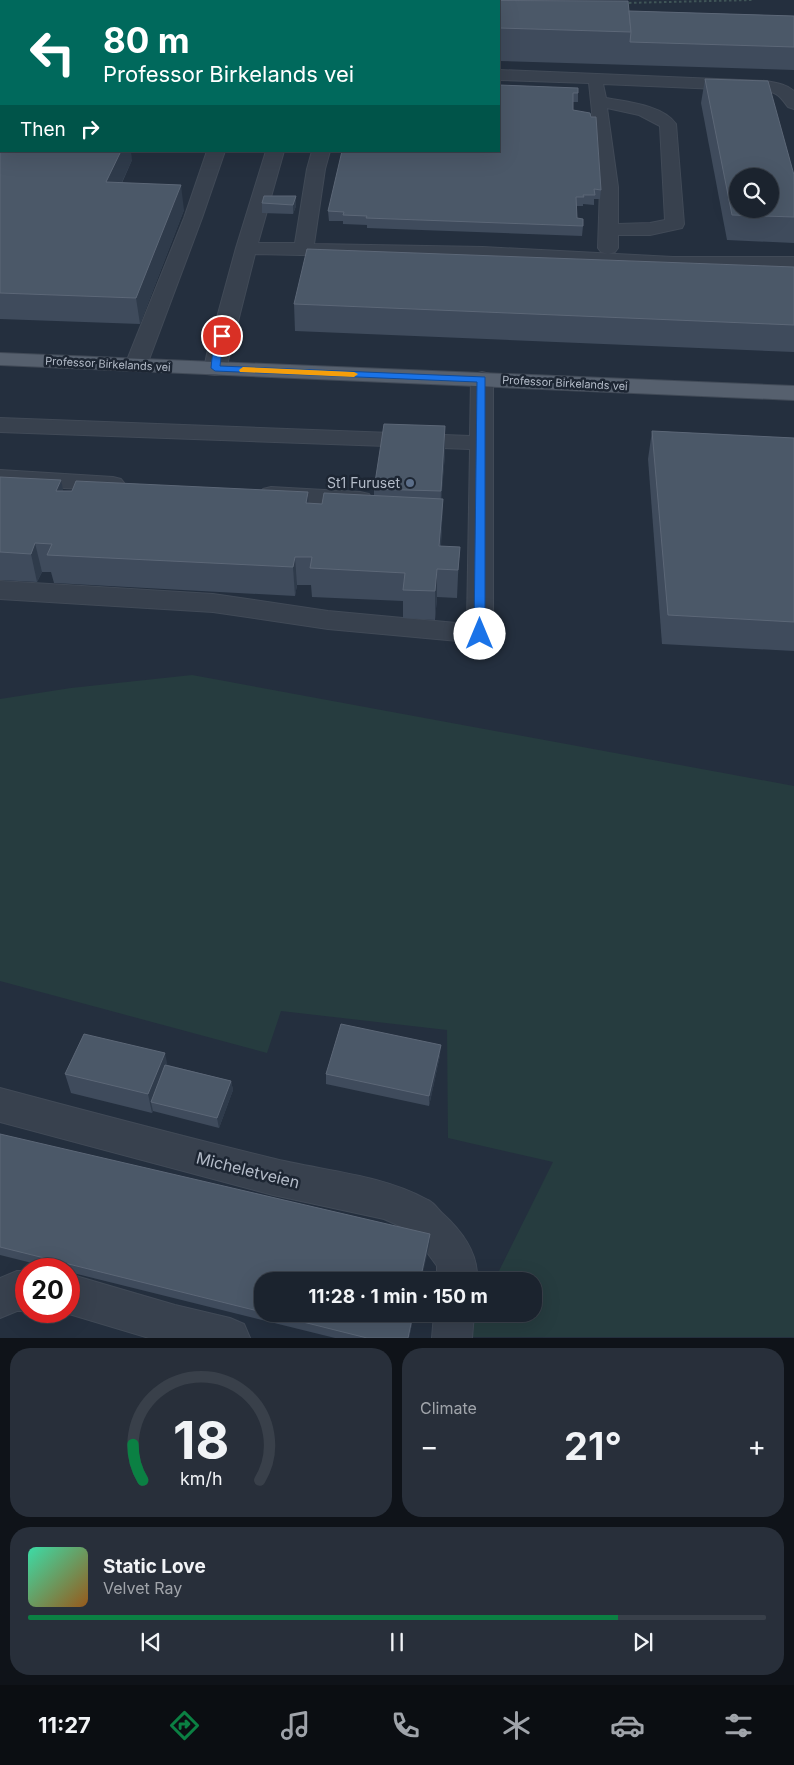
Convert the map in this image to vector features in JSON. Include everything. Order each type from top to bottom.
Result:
[{"type":"main road","name":"Professor Birkelands vei","points":[[0,359],[794,393]]},
{"type":"lane","points":[[500,75],[766,86],[781,88],[791,94],[794,104]]},
{"type":"lane","points":[[595,79],[600,102],[609,187],[608,260]]},
{"type":"lane","points":[[600,102],[643,111],[668,124],[675,224],[608,230]]},
{"type":"lane","points":[[136,365],[193,218],[216,152]]},
{"type":"lane","points":[[215,368],[218,349],[231,311],[246,248],[274,152]]},
{"type":"lane","points":[[304,249],[316,169],[321,152]]},
{"type":"lane","points":[[246,248],[483,253],[673,263],[794,263]]},
{"type":"lane","points":[[0,590],[213,603],[328,620],[480,634],[482,379]]},
{"type":"lane","points":[[0,425],[482,443]]},
{"type":"lane","points":[[0,477],[140,486]]},
{"type":"lane","points":[[249,493],[376,500]]},
{"type":"lane","name":"Micheletveien","points":[[0,1105],[273,1178],[385,1201],[416,1214],[440,1237],[454,1256],[458,1272]]},
{"type":"lane","points":[[0,1298],[15,1291]]},
{"type":"lane","points":[[80,1297],[174,1325],[230,1338]]},
{"type":"lane","points":[[452,1338],[453,1322]]},
{"type":"path","points":[[624,3],[753,0]]},
{"type":"green space","points":[[192,675],[794,786],[794,1337],[466,1337],[474,1322],[542,1322],[542,1272],[498,1272],[553,1162],[448,1138],[447,1030],[281,1011],[267,1053],[0,981],[0,699],[71,688]]},
{"type":"building","points":[[500,1],[628,1],[631,32],[500,28]]},
{"type":"building","points":[[629,11],[794,16],[794,47],[630,42]]},
{"type":"building","points":[[705,79],[768,81],[794,175],[794,217],[779,217],[779,168],[729,168],[729,200]]},
{"type":"building","points":[[500,85],[578,88],[578,93],[573,93],[573,110],[590,113],[591,117],[596,117],[601,190],[594,189],[595,195],[576,197],[577,218],[583,219],[583,226],[366,218],[367,216],[343,215],[344,212],[328,211],[342,152],[500,152]]},
{"type":"building","points":[[0,152],[121,152],[106,182],[181,185],[136,298],[0,293]]},
{"type":"building","points":[[264,196],[296,196],[293,205],[262,203]]},
{"type":"building","points":[[307,249],[794,267],[794,325],[294,304]]},
{"type":"building","points":[[384,424],[445,426],[441,491],[374,489]]},
{"type":"building","points":[[652,431],[794,438],[794,622],[668,615]]},
{"type":"building","points":[[0,477],[61,480],[56,491],[72,491],[76,481],[308,492],[306,503],[322,504],[324,493],[443,499],[439,546],[460,547],[458,570],[437,569],[435,591],[403,590],[405,573],[310,568],[312,557],[295,557],[293,567],[47,555],[52,544],[35,543],[31,554],[0,552]]},
{"type":"building","points":[[341,1024],[441,1045],[429,1096],[326,1074]]},
{"type":"building","points":[[84,1034],[165,1053],[148,1094],[65,1074]]},
{"type":"building","points":[[165,1065],[231,1081],[217,1118],[151,1102]]},
{"type":"building","points":[[0,1134],[430,1234],[422,1272],[254,1272],[254,1310],[80,1267],[80,1258],[44,1258],[0,1247]]},
{"type":"building","points":[[303,1322],[411,1322],[408,1338],[367,1338]]},
{"type":"slow traffic","points":[[243,370],[354,374]]},
{"type":"place","name":"St1 Furuset","points":[[410,483]]},
{"type":"route","points":[[222,336],[215,368],[482,379],[480,634]]}]
